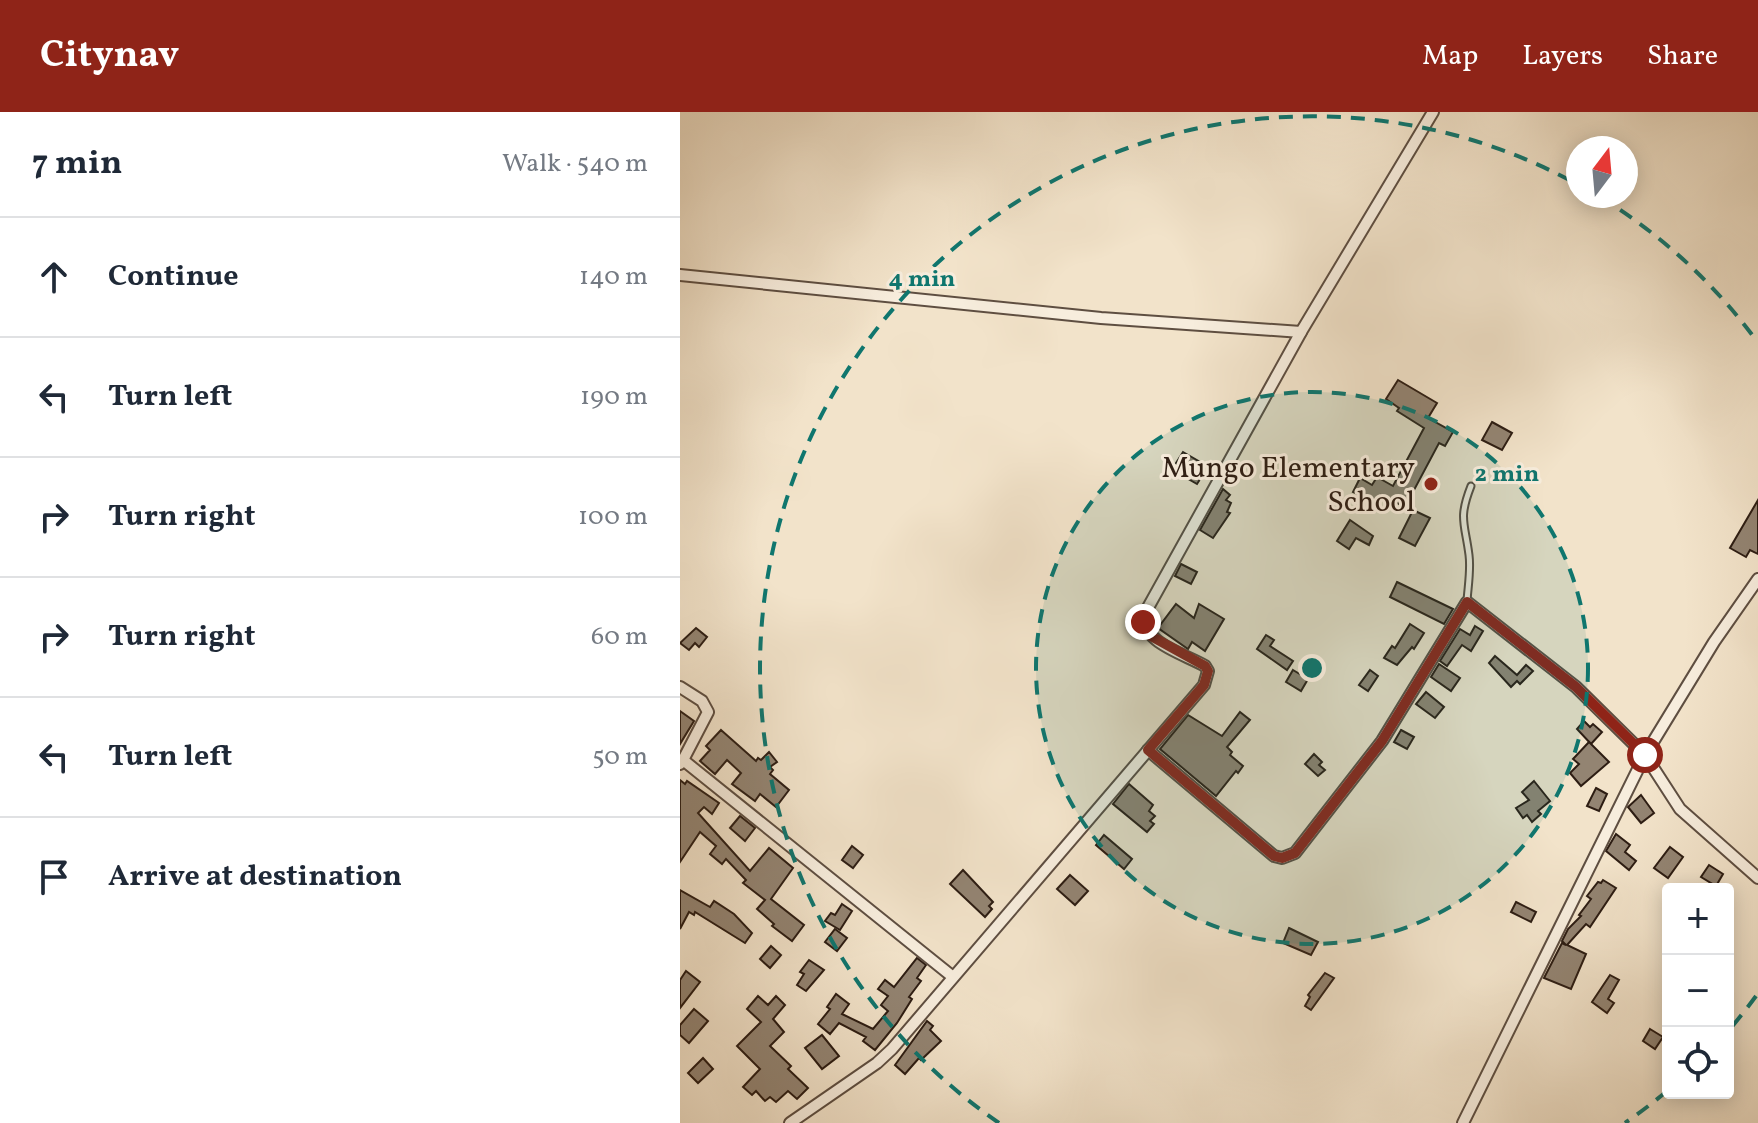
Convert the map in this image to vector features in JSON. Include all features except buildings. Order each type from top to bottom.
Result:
[{"type":"street","points":[[790,1123],[877,1063],[1204,685],[1208,671],[1205,666],[1149,635],[1143,622],[1145,613],[1301,332],[1433,112]]},
{"type":"street","points":[[680,275],[1101,318],[1301,332]]},
{"type":"street","points":[[1463,1123],[1645,755],[1714,642],[1756,585]]},
{"type":"street","points":[[1148,750],[1274,856],[1288,857],[1295,853],[1382,741],[1467,602],[1576,687],[1645,755],[1680,809],[1758,878]]},
{"type":"street","points":[[680,687],[702,701],[708,712],[682,762],[953,977]]},
{"type":"lane","points":[[1467,602],[1469,555],[1462,517],[1471,486]]},
{"type":"place","name":"Mungo Elementary School","points":[[1431,484]]},
{"type":"route","points":[[1143,622],[1149,635],[1205,666],[1208,671],[1204,685],[1148,750],[1274,856],[1282,858],[1295,853],[1382,741],[1467,602],[1576,687],[1645,755]]}]
